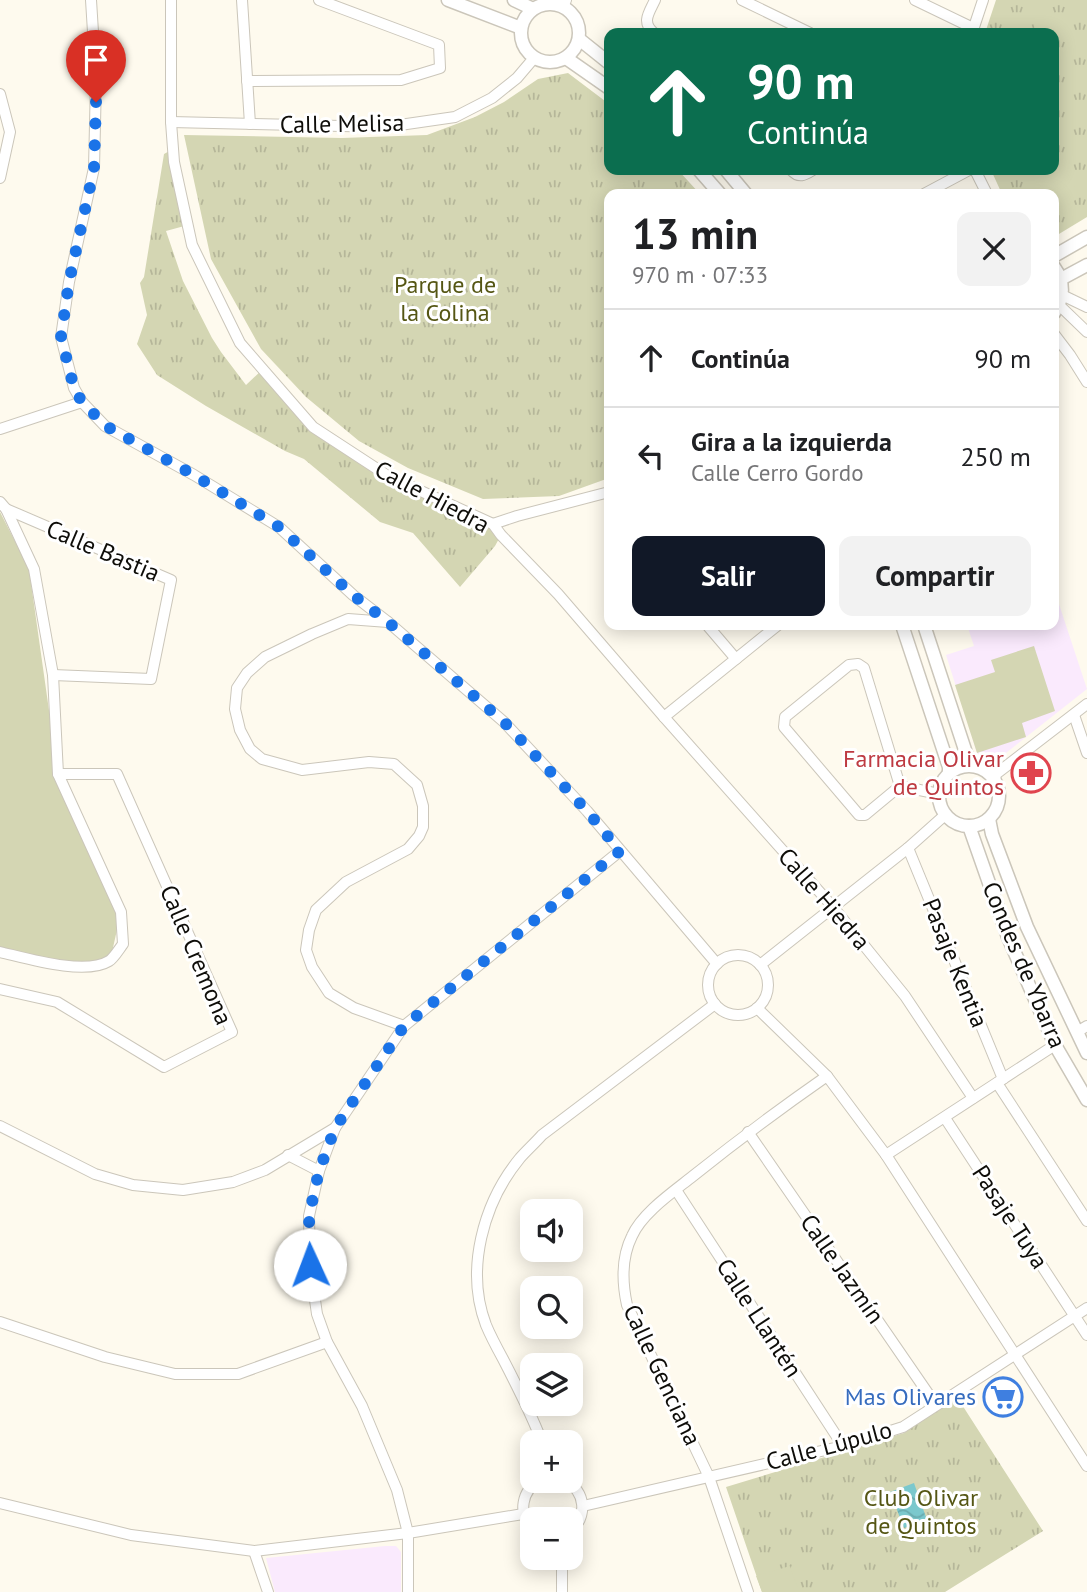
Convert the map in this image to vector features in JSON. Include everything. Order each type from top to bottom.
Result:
[{"type":"main road","points":[[448,0],[521,28]]},
{"type":"main road","points":[[514,0],[533,9]]},
{"type":"main road","points":[[565,3],[577,20],[579,39],[572,53],[566,58],[547,62],[534,58],[523,45],[521,28],[533,9],[548,4],[565,3]]},
{"type":"main road","points":[[579,39],[604,59]]},
{"type":"main road","points":[[566,58],[604,84]]},
{"type":"main road","points":[[703,175],[716,189]]},
{"type":"main road","points":[[730,175],[743,189]]},
{"type":"main road","points":[[1059,253],[1087,237]]},
{"type":"main road","points":[[1061,279],[1087,265]]},
{"type":"main road","points":[[1059,276],[1059,296]]},
{"type":"main road","points":[[904,630],[949,773]]},
{"type":"main road","points":[[926,630],[970,765]]},
{"type":"main road","points":[[970,765],[988,772],[995,780],[999,796],[995,812],[989,819],[969,826],[952,821],[945,814],[939,794],[949,773],[970,765]]},
{"type":"main road","name":"Condes de Ybarra","points":[[989,819],[992,834],[1027,927],[1082,1029],[1087,1053]]},
{"type":"main road","name":"Condes de Ybarra","points":[[969,826],[1008,937],[1055,1045],[1087,1100]]},
{"type":"street","points":[[91,0],[96,80],[94,169],[69,282],[61,337],[74,388],[82,402],[106,426],[279,527],[353,595],[504,722],[587,811],[717,964]]},
{"type":"street","name":"Calle Hiedra","points":[[171,0],[171,122],[174,162],[192,245],[240,343],[313,426],[388,477],[493,524],[500,535],[558,594],[833,908],[905,996],[973,1098]]},
{"type":"street","points":[[242,0],[250,124]]},
{"type":"street","points":[[247,80],[401,80],[440,68],[439,45],[319,0]]},
{"type":"street","points":[[649,28],[647,21],[655,0]]},
{"type":"street","points":[[742,0],[800,28]]},
{"type":"street","points":[[915,0],[969,28]]},
{"type":"street","points":[[974,28],[983,0]]},
{"type":"street","name":"Calle Melisa","points":[[171,122],[386,127],[455,117],[492,98],[517,78],[534,58]]},
{"type":"street","points":[[0,94],[10,132],[0,178]]},
{"type":"street","points":[[934,189],[960,175]]},
{"type":"street","points":[[1059,304],[1087,307]]},
{"type":"street","points":[[1059,305],[1087,332]]},
{"type":"street","points":[[1059,341],[1087,382]]},
{"type":"street","points":[[0,429],[82,402]]},
{"type":"street","points":[[493,524],[604,493]]},
{"type":"street","points":[[0,951],[60,966],[96,965],[110,961],[123,944],[121,912],[58,774],[53,675],[34,569],[3,506]]},
{"type":"street","name":"Calle Bastia","points":[[3,506],[171,580],[151,679],[53,675]]},
{"type":"street","points":[[348,619],[355,605],[353,595]]},
{"type":"street","points":[[388,622],[348,619],[265,657],[247,673],[237,688],[235,709],[240,730],[250,748],[262,759],[302,770],[369,762],[394,765],[416,785],[424,806],[423,827],[419,836],[408,849],[346,882],[316,910],[306,950],[312,967],[329,993],[354,1008],[404,1026]]},
{"type":"street","points":[[711,630],[736,659]]},
{"type":"street","points":[[664,717],[772,630]]},
{"type":"street","points":[[858,664],[864,668],[900,786],[865,815],[859,815],[784,727],[785,717],[849,665],[858,664]]},
{"type":"street","points":[[995,780],[996,774],[1087,704]]},
{"type":"street","points":[[1074,715],[1087,753]]},
{"type":"street","name":"Calle Cremona","points":[[0,989],[58,1002],[164,1067],[232,1032],[117,774],[58,774]]},
{"type":"street","points":[[900,786],[939,794]]},
{"type":"street","points":[[760,965],[908,848],[945,814]]},
{"type":"street","name":"Pasaje Kentia","points":[[908,848],[1000,1081],[1087,1221]]},
{"type":"street","points":[[408,1592],[408,1533],[397,1490],[362,1406],[327,1342],[317,1314],[310,1265],[309,1216],[319,1171],[335,1128],[404,1026],[620,851]]},
{"type":"street","points":[[734,955],[753,959],[760,965],[766,973],[768,992],[757,1008],[740,1015],[723,1011],[715,1004],[711,997],[709,979],[717,964],[734,955]]},
{"type":"street","points":[[537,1430],[480,1307],[478,1260],[485,1221],[497,1194],[519,1159],[542,1135],[715,1004]]},
{"type":"street","points":[[757,1008],[827,1076],[886,1155],[1087,1466]]},
{"type":"street","points":[[886,1155],[1055,1045]]},
{"type":"street","name":"Calle Genciana","points":[[748,1592],[709,1477],[627,1305],[623,1285],[627,1249],[632,1234],[642,1220],[676,1190],[748,1132],[827,1076]]},
{"type":"street","name":"Pasaje Tuya","points":[[945,1118],[1087,1335]]},
{"type":"street","points":[[0,1126],[95,1174],[133,1185],[183,1190],[233,1182],[265,1170],[335,1128]]},
{"type":"street","name":"Calle Jazmín","points":[[748,1132],[936,1405]]},
{"type":"street","points":[[288,1155],[319,1171]]},
{"type":"street","name":"Calle Llantén","points":[[676,1190],[843,1446]]},
{"type":"street","name":"Calle Lúpulo","points":[[583,1506],[843,1446],[903,1427],[1087,1308]]},
{"type":"street","points":[[0,1322],[105,1357],[175,1374],[237,1374],[327,1342]]},
{"type":"street","points":[[579,1493],[583,1506]]},
{"type":"street","points":[[0,1503],[131,1535],[254,1551],[408,1533],[520,1514]]},
{"type":"street","points":[[254,1551],[268,1592]]},
{"type":"street","points":[[562,1570],[562,1592]]},
{"type":"shaded area","points":[[1059,604],[1087,689],[997,760],[985,759],[977,753],[946,655],[974,646],[969,630],[1059,630]]},
{"type":"shaded area","points":[[396,1546],[401,1552],[401,1592],[275,1592],[266,1558]]},
{"type":"green space","points":[[996,0],[1087,0],[1087,217],[1059,234],[1059,189],[1000,189],[993,175],[1059,175],[1059,28],[987,28]]},
{"type":"green space","points":[[1038,13],[1063,18],[1059,35],[1059,28],[1034,28]]},
{"type":"green space","name":"Parque de la Colina","points":[[568,73],[604,100],[604,175],[683,175],[695,189],[604,189],[604,480],[559,496],[483,499],[408,468],[359,441],[306,397],[261,349],[211,259],[184,135],[342,138],[427,135],[475,117],[504,102],[538,79]]},
{"type":"green space","points":[[173,149],[188,225],[166,231],[183,281],[221,352],[246,385],[263,369],[313,427],[388,476],[493,524],[501,535],[460,587],[413,533],[380,522],[304,459],[206,406],[157,375],[137,344],[147,315],[140,283],[144,277],[164,154]]},
{"type":"green space","points":[[1059,157],[1080,197],[1059,211],[1059,189],[1040,189],[1033,175],[1059,175]]},
{"type":"green space","points":[[0,512],[29,569],[58,774],[121,912],[110,961],[59,966],[0,952]]},
{"type":"green space","points":[[1034,646],[1055,711],[1022,723],[1026,737],[977,753],[955,685],[995,672],[991,660]]},
{"type":"green space","name":"Club Olivar de Quintos","points":[[957,1397],[1043,1531],[945,1592],[762,1592],[726,1487],[904,1433]]},
{"type":"green space","points":[[790,1566],[799,1592],[762,1592],[756,1576]]},
{"type":"water","points":[[914,1483],[927,1520],[904,1528],[890,1492]]},
{"type":"place","name":"Farmacia Olivar de Quintos","points":[[1031,773]]},
{"type":"place","name":"Mas Olivares","points":[[1003,1397]]},
{"type":"route","points":[[96,102],[94,169],[69,282],[61,337],[74,388],[82,402],[106,426],[279,527],[353,595],[504,722],[587,811],[620,851],[404,1026],[335,1128],[319,1171],[309,1216],[310,1265]]}]
